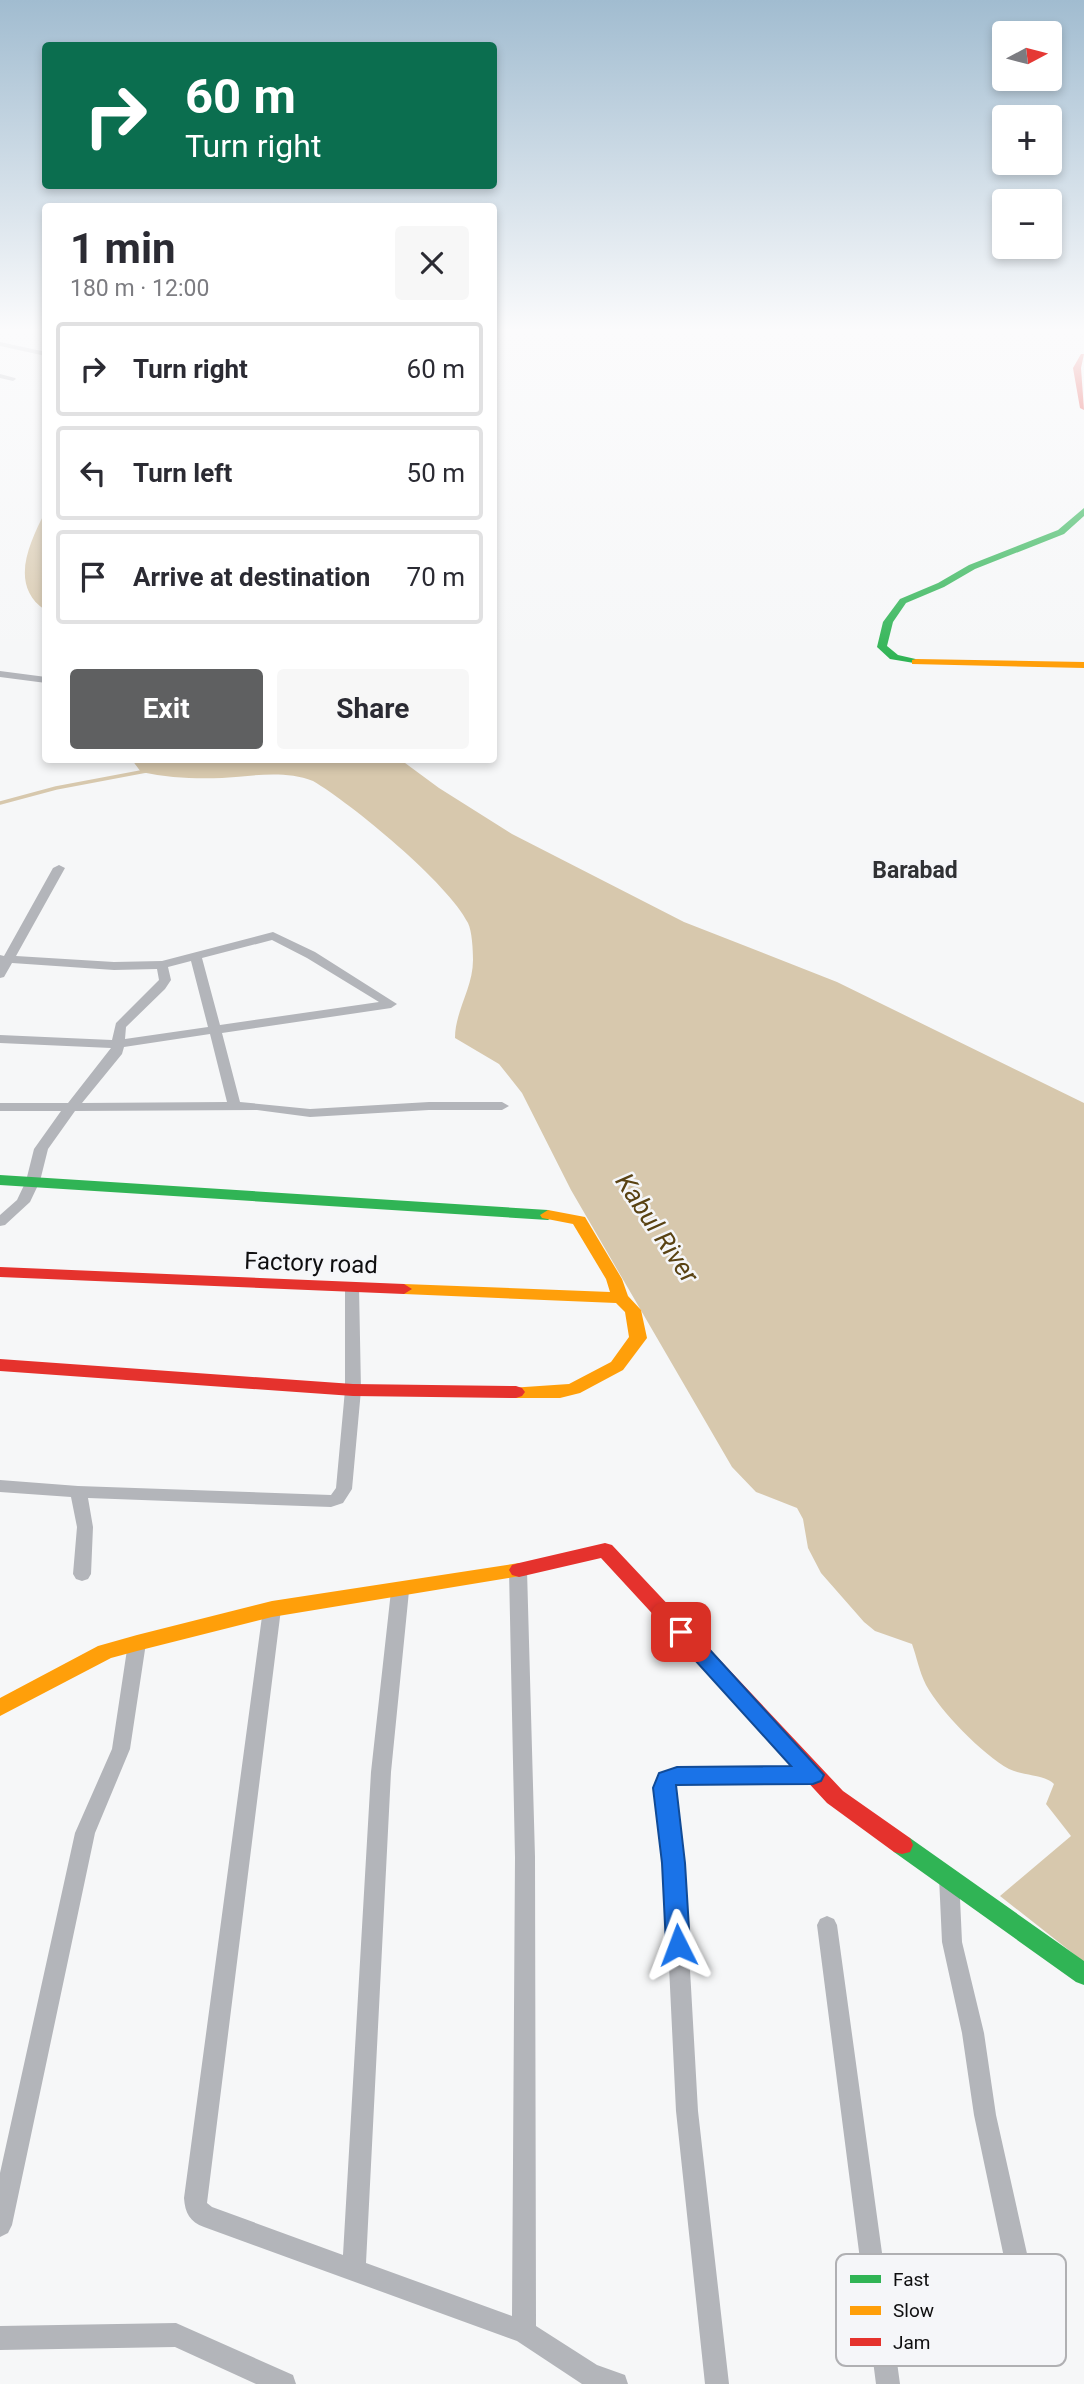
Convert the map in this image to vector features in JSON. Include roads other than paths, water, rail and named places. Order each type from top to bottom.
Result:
[{"type":"street","points":[[1084,511],[1061,532],[972,567],[941,585],[903,601],[888,622],[881,647],[894,657],[917,662],[1084,664]]},
{"type":"street","points":[[0,674],[42,679]]},
{"type":"street","points":[[0,974],[4,960],[60,868]]},
{"type":"street","points":[[0,1039],[118,1044],[391,1004],[273,936],[162,965],[114,966],[4,960]]},
{"type":"street","points":[[196,956],[235,1107]]},
{"type":"street","points":[[0,1222],[23,1202],[33,1181],[41,1149],[66,1111],[110,1062],[118,1044],[120,1026],[165,979],[162,965]]},
{"type":"street","points":[[0,1107],[235,1107],[310,1112],[429,1106],[502,1106]]},
{"type":"street","points":[[0,1180],[563,1216],[579,1220],[614,1279],[620,1298],[628,1301],[635,1314],[638,1338],[617,1366],[574,1389],[548,1392],[353,1390],[0,1366]]},
{"type":"street","name":"Factory road","points":[[0,1272],[620,1298]]},
{"type":"street","points":[[0,1486],[78,1492],[337,1499],[344,1489],[353,1390],[352,1287]]},
{"type":"street","points":[[78,1492],[85,1527],[82,1574]]},
{"type":"street","points":[[0,1716],[6,1705],[105,1652],[137,1643],[272,1609],[400,1591],[518,1570],[605,1550],[835,1797],[1084,1974]]},
{"type":"street","points":[[518,1570],[526,1857],[524,2332]]},
{"type":"street","points":[[354,2269],[381,1772],[400,1591]]},
{"type":"street","points":[[272,1609],[195,2198],[196,2208],[205,2216],[524,2332],[588,2380],[616,2384]]},
{"type":"street","points":[[0,2225],[85,1833],[121,1749],[137,1643]]},
{"type":"street","points":[[717,2384],[687,2111],[674,1863],[664,1788],[667,1779],[677,1776],[813,1775]]},
{"type":"street","points":[[949,1877],[952,1942],[973,2033],[985,2115],[1015,2254]]},
{"type":"street","points":[[827,1926],[871,2254]]},
{"type":"street","points":[[0,2338],[176,2335],[284,2384]]},
{"type":"street","points":[[886,2366],[888,2384]]},
{"type":"water","points":[[42,518],[42,607],[28,589],[25,576],[28,550]]},
{"type":"water","name":"Kabul River","points":[[134,763],[405,763],[512,834],[684,922],[837,982],[1084,1103],[1084,1962],[1000,1896],[1071,1836],[1046,1804],[1054,1784],[1045,1778],[1009,1769],[963,1732],[926,1685],[912,1644],[875,1631],[821,1573],[808,1548],[803,1519],[797,1508],[756,1492],[732,1467],[571,1190],[522,1093],[499,1064],[455,1038],[473,960],[469,926],[457,906],[441,887],[374,825],[313,781],[280,775],[192,778],[141,772]]},
{"type":"waterway","points":[[0,803],[56,788],[146,771]]},
{"type":"district","name":"Barabad","points":[[915,870]]}]
